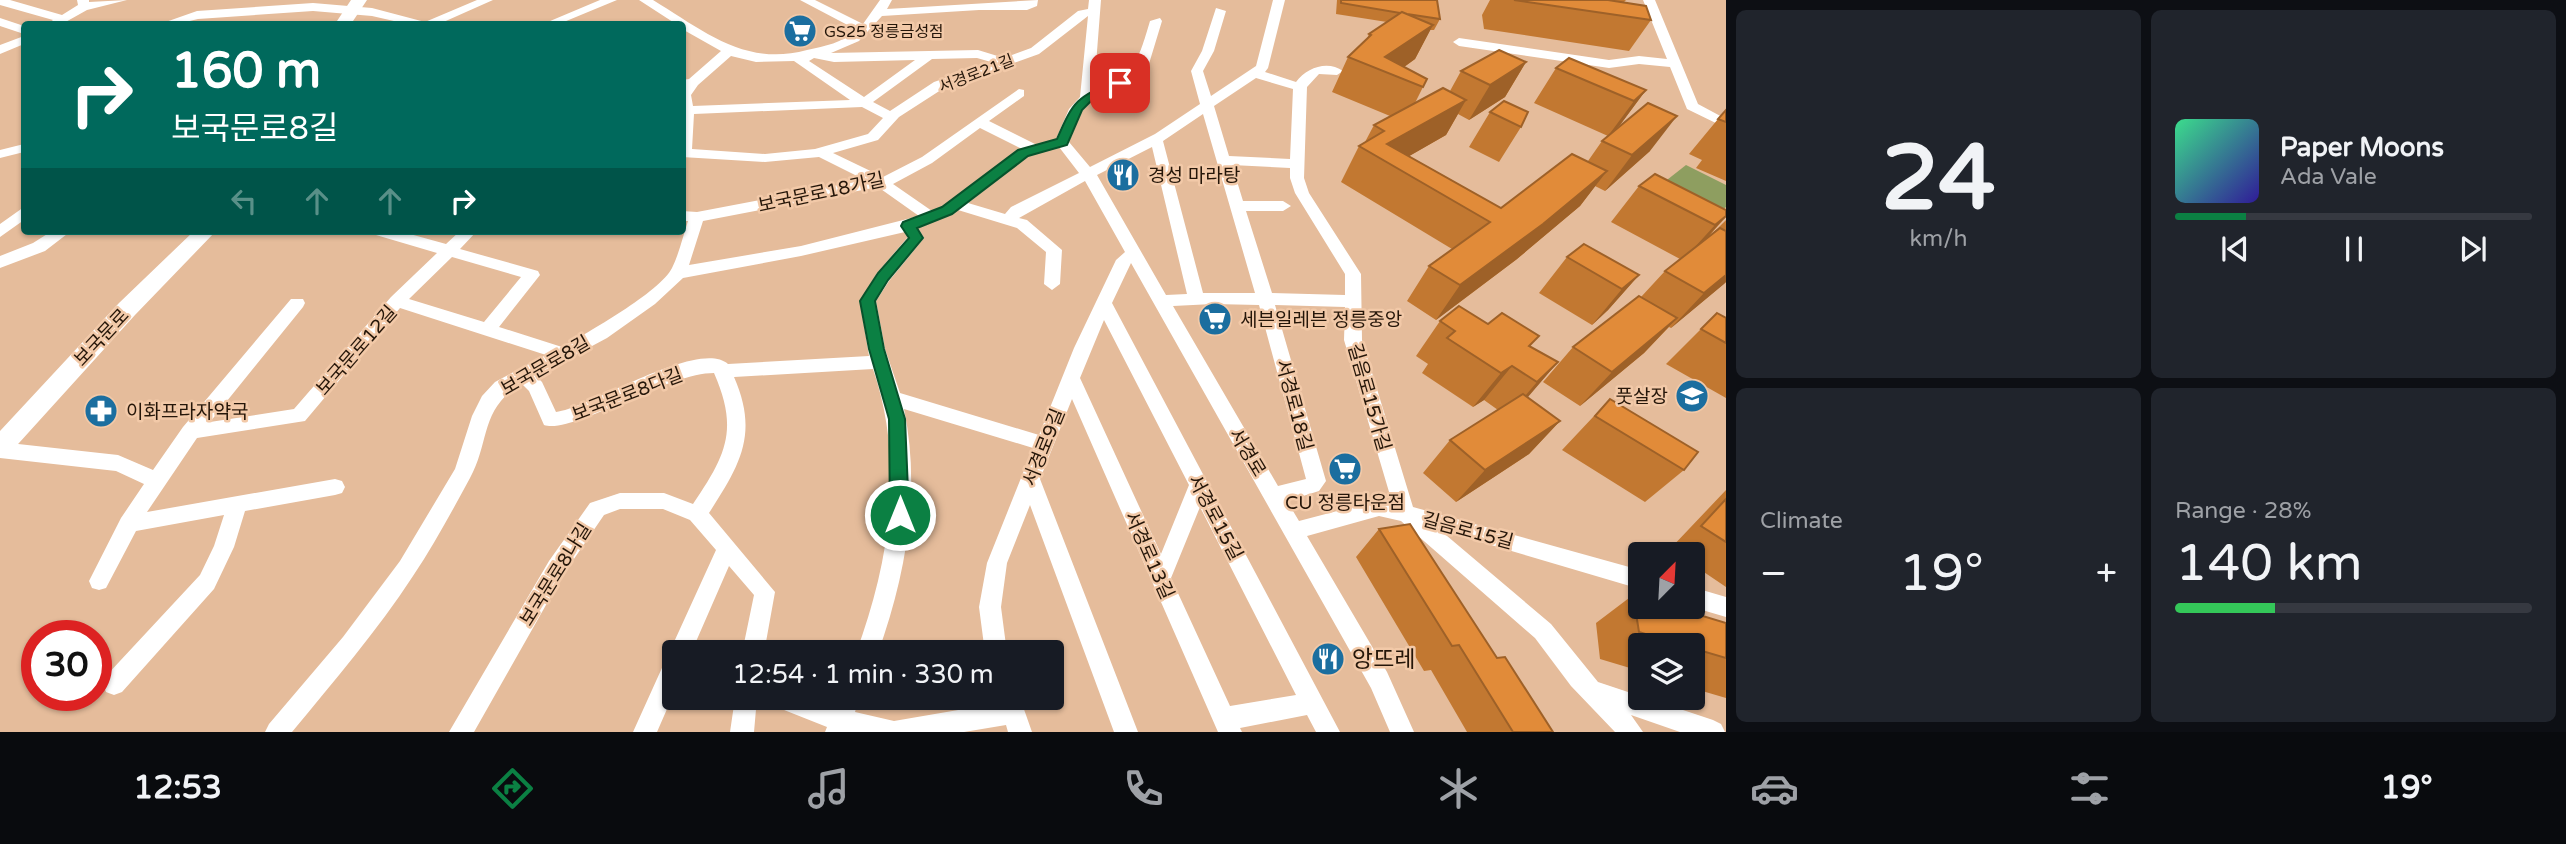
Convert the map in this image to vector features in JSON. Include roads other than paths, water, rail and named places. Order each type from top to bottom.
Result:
[{"type":"main road","points":[[345,21],[356,5]]},
{"type":"main road","name":"보국문로","points":[[0,449],[127,309],[202,235]]},
{"type":"street","points":[[59,21],[83,4],[121,0]]},
{"type":"street","points":[[192,0],[197,18],[236,12],[356,5],[410,21]]},
{"type":"street","points":[[437,21],[487,0]]},
{"type":"street","points":[[557,21],[611,0]]},
{"type":"street","points":[[806,0],[864,29]]},
{"type":"street","points":[[686,24],[743,56],[787,57],[832,50],[855,38],[886,0]]},
{"type":"street","points":[[878,13],[979,6],[1027,6],[1033,3],[1032,0]]},
{"type":"street","points":[[1009,219],[1016,211],[1155,140],[1264,65],[1278,0]]},
{"type":"street","points":[[1649,0],[1692,106],[1726,124]]},
{"type":"street","points":[[0,1],[55,21]]},
{"type":"street","points":[[648,1],[681,21]]},
{"type":"street","points":[[1087,98],[1094,5]]},
{"type":"street","name":"서경로21길","points":[[686,153],[765,158],[821,152],[873,137],[892,117],[939,85],[1035,51],[1094,5]]},
{"type":"street","name":"서경로18길","points":[[1220,11],[1209,51],[1197,71],[1209,104],[1316,481],[1312,485],[1274,496]]},
{"type":"street","points":[[661,21],[672,16]]},
{"type":"street","points":[[690,216],[678,273],[801,251],[908,226],[930,217],[956,204],[1032,148],[1062,142],[1076,108],[1087,98],[1120,83],[1143,64],[1156,21]]},
{"type":"street","points":[[0,22],[21,29]]},
{"type":"street","points":[[0,50],[21,41]]},
{"type":"street","points":[[1460,42],[1609,64],[1639,60],[1674,64]]},
{"type":"street","points":[[686,93],[731,49]]},
{"type":"street","points":[[892,117],[864,103],[800,61],[811,53],[834,58],[978,54],[1004,62]]},
{"type":"street","points":[[686,93],[864,103],[928,56]]},
{"type":"street","points":[[1254,73],[1300,88],[1303,79],[1314,71],[1325,68],[1337,71]]},
{"type":"street","name":"길음로15가길","points":[[1300,88],[1297,178],[1302,193],[1353,274],[1353,340],[1392,476],[1406,514]]},
{"type":"street","name":"보국문로18가길","points":[[690,216],[880,182],[927,160],[1019,93]]},
{"type":"street","points":[[979,122],[1032,148]]},
{"type":"street","points":[[1155,140],[1196,298]]},
{"type":"street","name":"서경로","points":[[1062,142],[1089,175],[1295,531],[1379,680],[1402,732]]},
{"type":"street","points":[[0,154],[21,149]]},
{"type":"street","points":[[821,152],[880,182],[930,217]]},
{"type":"street","points":[[1225,160],[1297,164]]},
{"type":"street","points":[[956,204],[1023,225],[1054,250],[1052,284]]},
{"type":"street","points":[[1238,206],[1283,206]]},
{"type":"street","points":[[3,231],[21,215]]},
{"type":"street","points":[[872,640],[888,595],[899,542],[897,419],[880,362],[868,301],[883,277],[916,238],[908,226]]},
{"type":"street","points":[[0,262],[39,247],[57,235]]},
{"type":"street","points":[[395,235],[532,275],[487,330]]},
{"type":"street","points":[[397,301],[465,235]]},
{"type":"street","name":"서경로9길","points":[[994,640],[990,607],[997,563],[1070,378],[1124,260],[1135,254]]},
{"type":"street","name":"보국문로8길","points":[[277,732],[351,644],[407,568],[464,471],[488,401],[501,387],[564,354],[631,313],[678,273]]},
{"type":"street","points":[[1162,301],[1196,298],[1352,301]]},
{"type":"street","name":"보국문로12길","points":[[190,432],[299,416],[397,301],[564,354]]},
{"type":"street","points":[[99,582],[128,524],[190,432],[298,303]]},
{"type":"street","name":"서경로15길","points":[[1104,303],[1328,732]]},
{"type":"street","points":[[696,513],[738,446],[739,428],[732,390],[723,371],[880,362]]},
{"type":"street","name":"보국문로8다길","points":[[524,375],[536,387],[550,420],[566,418],[682,371],[708,364],[720,366],[723,371]]},
{"type":"street","name":"서경로13길","points":[[1070,378],[1227,725]]},
{"type":"street","points":[[891,398],[1044,443]]},
{"type":"street","points":[[0,449],[118,463],[157,481]]},
{"type":"street","points":[[1030,478],[1126,732]]},
{"type":"street","points":[[1160,578],[1199,485]]},
{"type":"street","points":[[128,524],[335,486]]},
{"type":"street","name":"보국문로8나길","points":[[461,732],[556,568],[597,509],[620,501],[664,501],[696,513],[765,592],[756,640]]},
{"type":"street","points":[[114,684],[207,582],[224,547],[238,504]]},
{"type":"street","name":"길음로15길","points":[[1295,531],[1379,508],[1450,524],[1628,576]]},
{"type":"street","points":[[1406,514],[1543,631],[1592,691],[1631,732]]},
{"type":"street","points":[[686,640],[727,547]]},
{"type":"street","points":[[1705,601],[1726,607]]},
{"type":"street","points":[[1592,691],[1713,732]]},
{"type":"street","points":[[645,732],[662,694]]},
{"type":"street","points":[[1227,725],[1313,703]]},
{"type":"street","points":[[742,732],[745,710]]},
{"type":"street","points":[[820,710],[894,732],[957,727],[1014,714]]},
{"type":"place","name":"GS25 정릉금성점","points":[[800,31]]},
{"type":"place","name":"경성 마라탕","points":[[1123,175]]},
{"type":"place","name":"세븐일레븐 정릉중앙","points":[[1215,319]]},
{"type":"place","name":"풋살장","points":[[1692,396]]},
{"type":"place","name":"이화프라자약국","points":[[101,411]]},
{"type":"place","name":"CU 정릉타운점","points":[[1345,469]]},
{"type":"place","name":"앙뜨레","points":[[1328,659]]}]
